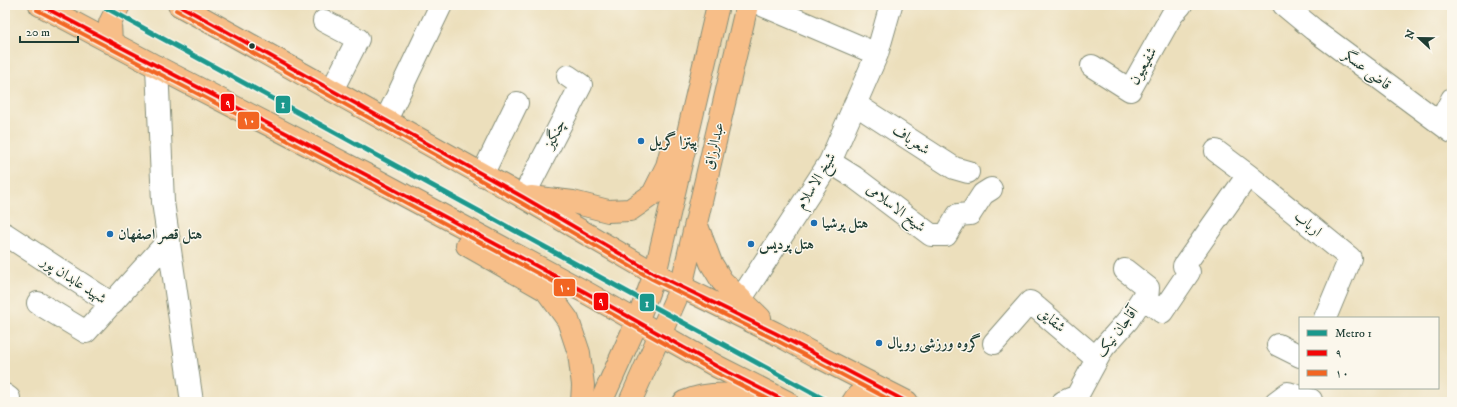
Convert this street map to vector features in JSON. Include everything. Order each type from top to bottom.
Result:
[{"type":"main road","points":[[40,5],[376,180],[585,292],[718,367],[786,402]]},
{"type":"main road","points":[[111,43],[110,23],[119,5]]},
{"type":"main road","points":[[179,5],[523,197],[655,274],[775,333],[907,402]]},
{"type":"main road","points":[[523,197],[573,202],[608,211],[630,210],[653,194],[667,166],[703,23],[710,5]]},
{"type":"main road","name":"عبدالرزاق","points":[[601,402],[637,322],[655,274],[718,5]]},
{"type":"main road","name":"عبدالرزاق","points":[[630,402],[681,287],[747,5]]},
{"type":"main road","points":[[376,180],[412,215],[546,290],[568,320],[579,353],[583,385],[582,402]]},
{"type":"main road","points":[[696,223],[711,264],[722,281],[775,333]]},
{"type":"main road","points":[[853,402],[856,396],[864,390],[880,388]]},
{"type":"main road","points":[[684,402],[713,394],[746,396],[778,402]]},
{"type":"street","points":[[386,120],[440,5]]},
{"type":"street","points":[[762,5],[877,54]]},
{"type":"street","name":"شیخ الاسلام","points":[[740,300],[830,162],[877,54],[891,5]]},
{"type":"street","name":"شفیعیون","points":[[1092,66],[1130,90],[1172,15],[1181,5]]},
{"type":"street","name":"قاضی عسگر","points":[[1284,5],[1313,29],[1446,127]]},
{"type":"street","points":[[324,21],[358,39],[332,90]]},
{"type":"street","points":[[157,67],[163,202],[192,402]]},
{"type":"street","name":"چنگیز","points":[[523,197],[581,85],[568,76]]},
{"type":"street","points":[[1446,127],[1452,99]]},
{"type":"street","points":[[482,175],[517,103]]},
{"type":"street","name":"شعرباف","points":[[855,104],[954,168],[968,172]]},
{"type":"street","name":"ارباب","points":[[1216,151],[1248,175],[1350,258],[1325,317]]},
{"type":"street","name":"شیخ الاسلامی","points":[[830,162],[854,178],[930,235],[946,235],[958,214],[970,214],[983,194],[991,189]]},
{"type":"street","name":"آقاجان نیک","points":[[1063,402],[1077,396],[1103,348],[1128,320],[1144,297],[1162,312],[1189,272],[1184,266],[1248,175]]},
{"type":"street","name":"شهید عابدان پور","points":[[5,234],[112,304],[169,240]]},
{"type":"street","points":[[1125,270],[1148,288],[1147,300]]},
{"type":"street","name":"شقایق","points":[[994,343],[1030,302],[1097,359]]},
{"type":"street","points":[[38,303],[86,332],[112,304]]},
{"type":"street","points":[[1278,345],[1299,356]]},
{"type":"street","points":[[1276,402],[1288,393],[1312,397]]},
{"type":"street","points":[[5,395],[9,398],[6,402]]},
{"type":"metro line","name":"1","points":[[101,5],[829,402]]},
{"type":"transit line","name":"۹","points":[[40,5],[376,180],[585,292],[718,367],[787,402]]},
{"type":"transit line","name":"۹","points":[[179,5],[523,197],[655,274],[775,333],[907,402]]},
{"type":"transit line","name":"۱۰","points":[[37,10],[373,185],[582,297],[715,372],[774,402]]},
{"type":"transit line","name":"۱۰","points":[[176,10],[520,202],[652,279],[772,338],[894,402]]},
{"type":"place","name":"پیتزا گریل","points":[[641,141]]},
{"type":"place","name":"هتل پرشیا","points":[[814,223]]},
{"type":"place","name":"هتل قصر اصفهان","points":[[110,234]]},
{"type":"place","name":"هتل پردیس","points":[[751,244]]},
{"type":"place","name":"گروه ورزشی رویال","points":[[879,343]]}]
